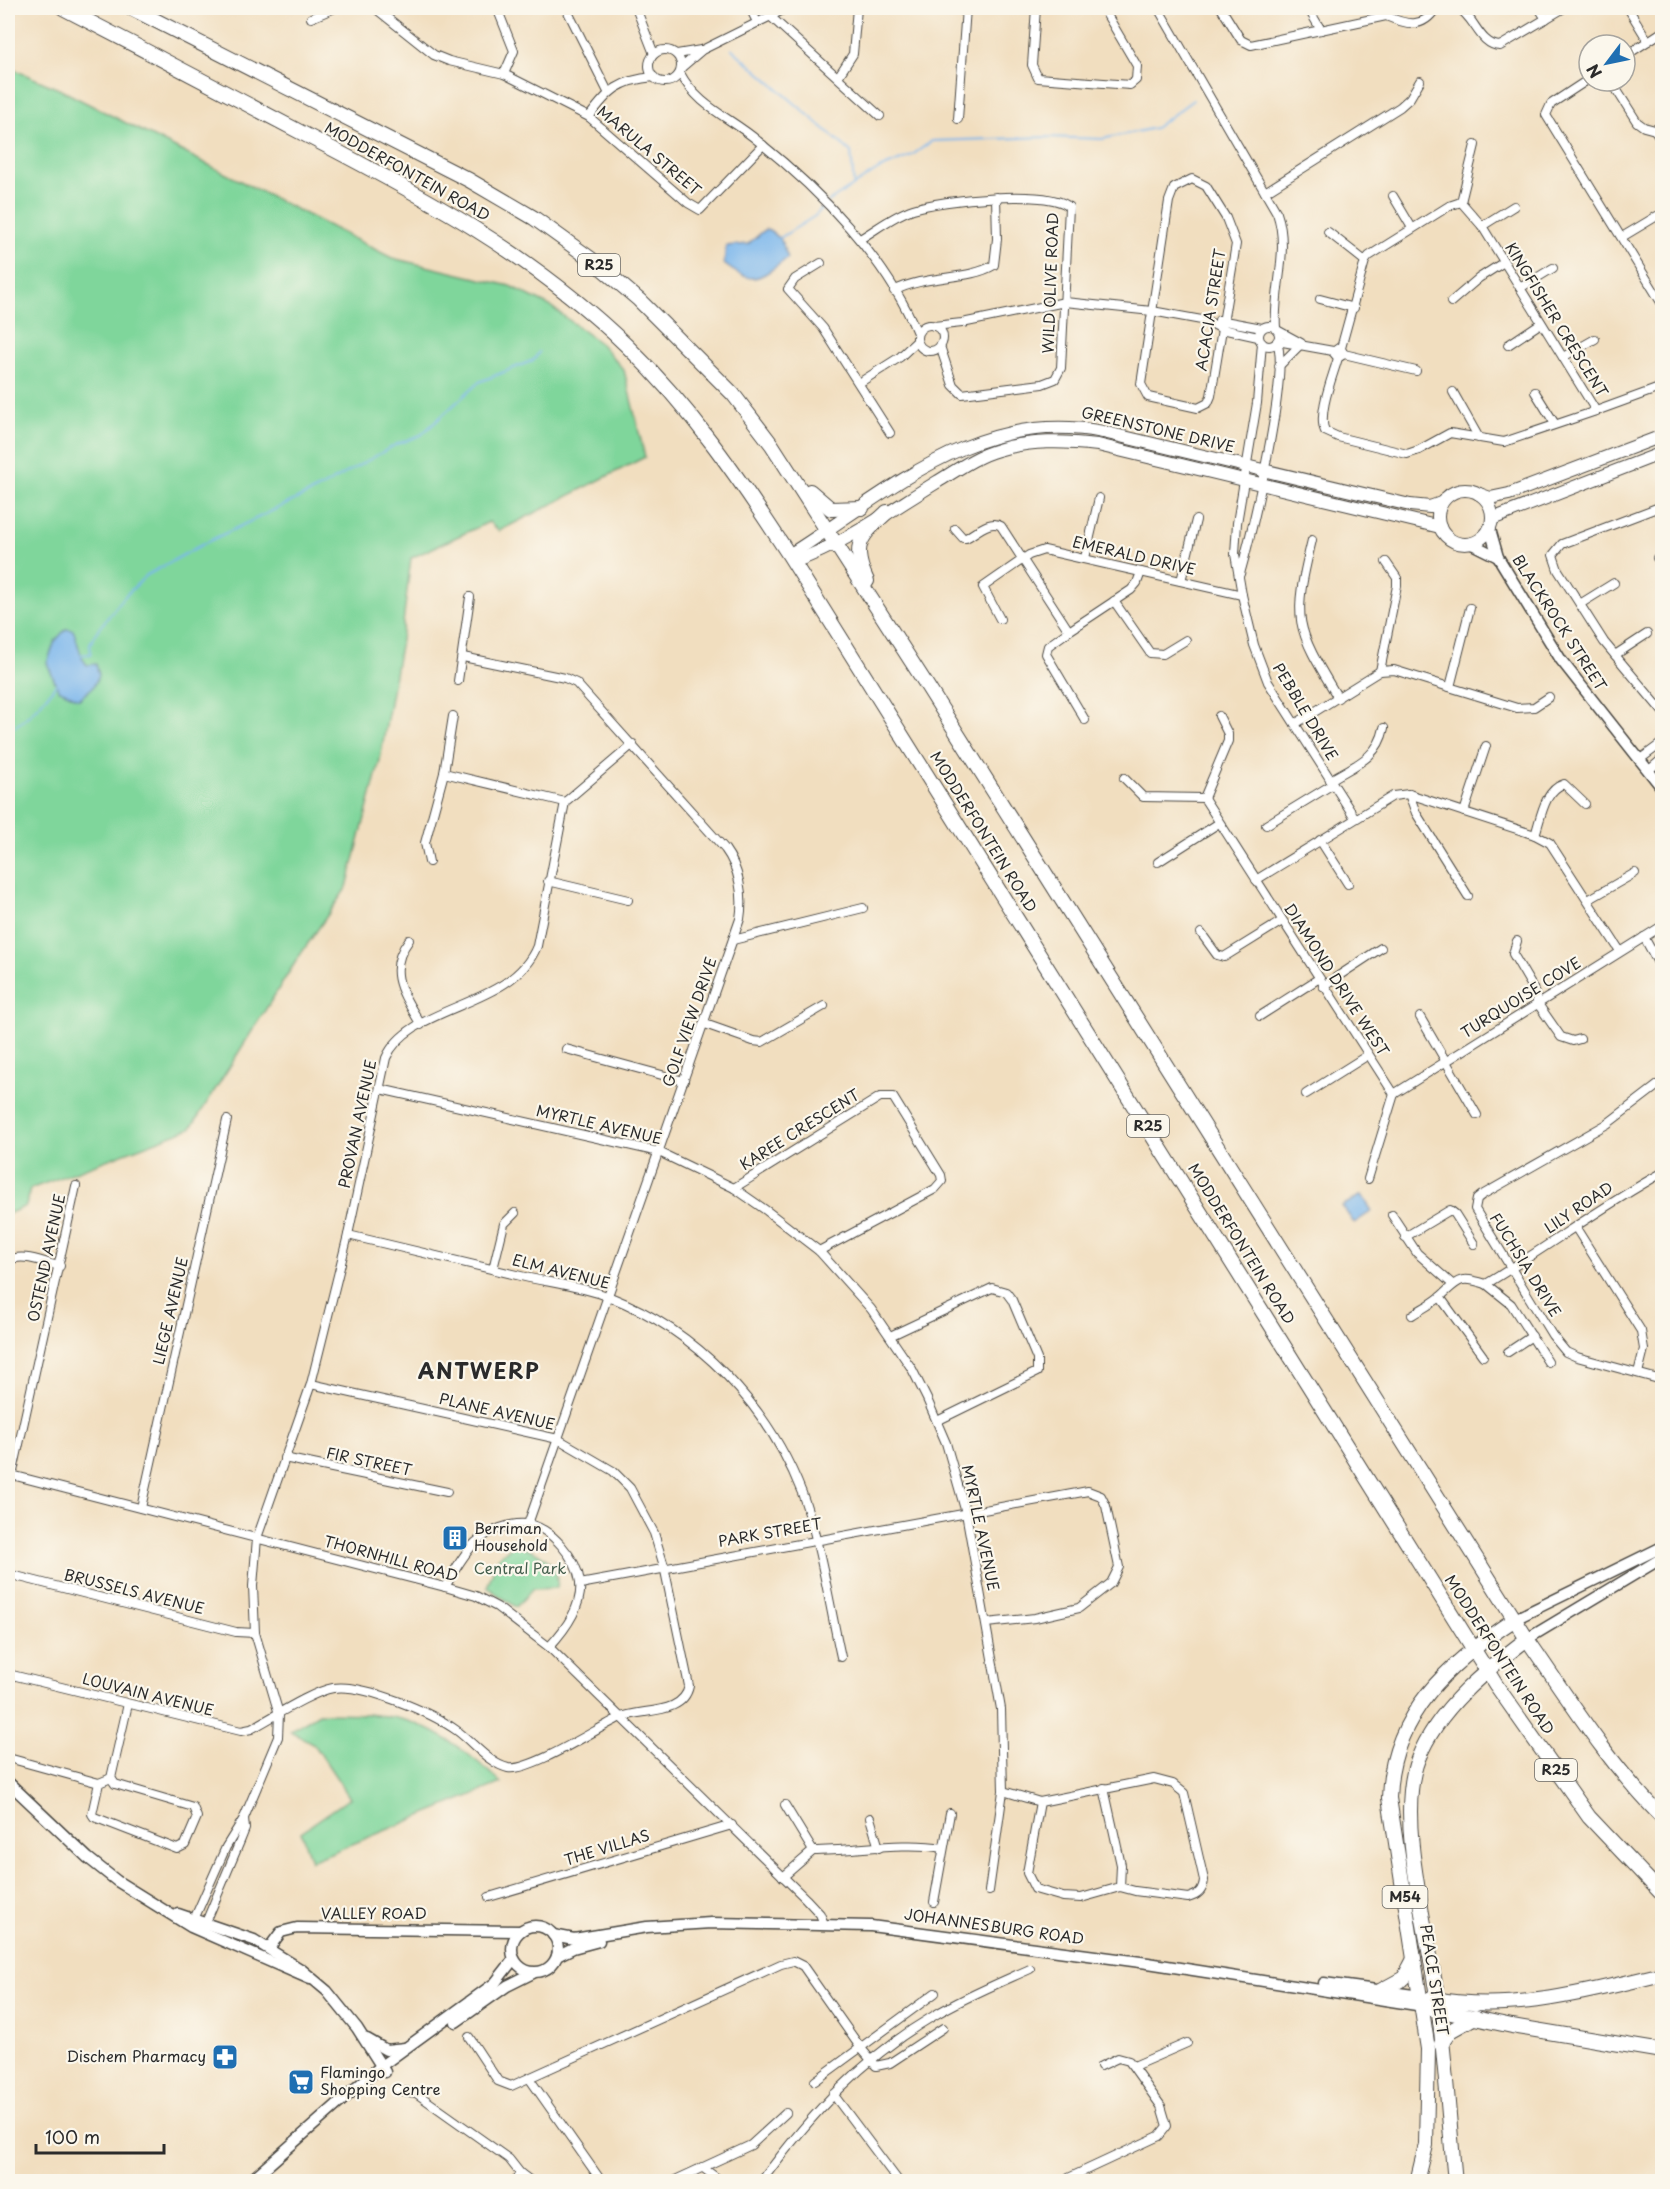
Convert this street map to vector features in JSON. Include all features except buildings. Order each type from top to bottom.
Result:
[{"type":"main road","name":"MODDERFONTEIN ROAD","points":[[63,8],[456,214],[520,257],[627,346],[671,392],[737,475],[791,558],[1487,1670],[1589,1817],[1662,1893]]},
{"type":"main road","name":"MODDERFONTEIN ROAD","points":[[131,8],[469,180],[534,218],[591,259],[639,300],[733,394],[772,446],[926,684],[1527,1639],[1604,1752],[1633,1788],[1662,1817]]},
{"type":"main road","name":"GREENSTONE DRIVE","points":[[791,558],[909,475],[954,451],[997,435],[1047,426],[1074,426],[1103,432],[1410,505],[1430,507],[1441,503]]},
{"type":"main road","points":[[1662,436],[1509,494],[1490,498],[1471,490],[1454,492],[1441,503],[1437,517],[1440,527],[1447,538],[1455,543],[1472,544],[1479,541],[1491,524],[1662,453]]},
{"type":"main road","name":"GREENSTONE DRIVE","points":[[791,558],[836,544],[983,455],[997,450],[1045,442],[1066,441],[1098,445],[1440,527]]},
{"type":"main road","points":[[772,446],[824,506],[839,510],[862,508]]},
{"type":"main road","points":[[1479,494],[1490,505],[1491,524]]},
{"type":"main road","points":[[888,512],[864,535],[858,558],[868,584],[926,684]]},
{"type":"main road","name":"PEACE STREET","points":[[1418,2181],[1426,2145],[1429,2078],[1422,2001],[1389,1798],[1389,1772],[1395,1748],[1428,1694],[1472,1647],[1515,1619]]},
{"type":"main road","name":"M54","points":[[1487,1670],[1527,1639]]},
{"type":"main road","name":"PEACE STREET","points":[[1455,2181],[1438,2005],[1411,1836],[1410,1810],[1415,1769],[1432,1732],[1487,1670]]},
{"type":"main road","points":[[1380,1991],[1404,1978],[1414,1959]]},
{"type":"main road","points":[[1438,2005],[1541,2000],[1662,1974]]},
{"type":"main road","points":[[1422,2001],[1512,2026],[1662,2050]]},
{"type":"main road","points":[[1442,2044],[1450,2031],[1475,2017]]},
{"type":"street","points":[[311,18],[335,8]]},
{"type":"street","name":"MARULA STREET","points":[[375,8],[434,55],[449,61],[504,74],[589,117],[688,203],[700,210],[763,145]]},
{"type":"street","points":[[497,8],[514,51],[504,74]]},
{"type":"street","points":[[566,8],[608,92]]},
{"type":"street","points":[[636,8],[654,54]]},
{"type":"street","points":[[750,8],[757,22]]},
{"type":"street","points":[[668,81],[702,50],[787,8]]},
{"type":"street","points":[[838,77],[853,54],[857,8]]},
{"type":"street","points":[[958,119],[966,8]]},
{"type":"street","points":[[1036,8],[1032,65],[1038,78],[1130,85],[1136,80],[1137,66],[1103,8]]},
{"type":"street","points":[[1158,8],[1265,192],[1283,230],[1284,243],[1275,305],[1277,342]]},
{"type":"street","points":[[1221,8],[1241,40],[1251,45],[1321,30],[1386,12],[1405,23],[1419,24],[1428,19],[1436,8]]},
{"type":"street","points":[[1308,8],[1321,30]]},
{"type":"street","points":[[1458,8],[1470,18],[1486,41],[1495,46],[1506,44],[1564,8]]},
{"type":"street","points":[[1539,8],[1546,19]]},
{"type":"street","points":[[1628,8],[1648,41]]},
{"type":"street","points":[[770,16],[880,116]]},
{"type":"street","points":[[646,29],[663,50],[677,54],[702,50]]},
{"type":"street","points":[[1637,48],[1662,32]]},
{"type":"street","points":[[635,79],[654,54],[663,50]]},
{"type":"street","points":[[677,54],[680,71],[689,91]]},
{"type":"street","points":[[649,63],[654,77]]},
{"type":"street","points":[[589,117],[608,92],[635,79],[654,77],[689,91],[710,110],[745,130],[763,145],[860,239],[908,310],[942,335]]},
{"type":"street","points":[[1265,192],[1400,107],[1410,98],[1420,81]]},
{"type":"street","points":[[1577,87],[1551,104],[1546,115],[1661,299]]},
{"type":"street","points":[[1618,93],[1636,122],[1644,127],[1659,128],[1662,141]]},
{"type":"street","points":[[1328,232],[1365,261],[1412,228],[1449,206],[1461,202],[1475,145]]},
{"type":"street","name":"ACACIA STREET","points":[[1192,179],[1206,186],[1234,234],[1236,244],[1224,319],[1208,403],[1198,408],[1148,397],[1142,384],[1171,193],[1174,188],[1192,179]]},
{"type":"street","points":[[1393,196],[1412,228]]},
{"type":"street","points":[[894,291],[911,282],[979,271],[994,265],[997,238],[996,197]]},
{"type":"street","name":"WILD OLIVE ROAD","points":[[860,239],[913,209],[996,197],[1056,199],[1069,207],[1061,368],[1055,379],[1049,382],[962,394],[953,385],[945,368],[940,346]]},
{"type":"street","name":"KINGFISHER CRESCENT","points":[[1365,261],[1322,419],[1325,431],[1330,435],[1407,453],[1419,450],[1450,433],[1512,441],[1596,411],[1482,226],[1461,202]]},
{"type":"street","points":[[1482,226],[1514,206]]},
{"type":"street","points":[[1622,237],[1657,216]]},
{"type":"street","points":[[1451,302],[1479,278],[1504,262]]},
{"type":"street","points":[[821,263],[795,279],[788,289],[823,328],[890,433]]},
{"type":"street","points":[[1520,288],[1553,268]]},
{"type":"street","points":[[1320,299],[1354,308]]},
{"type":"street","points":[[859,383],[900,357],[930,326],[962,323],[1065,302],[1152,311],[1207,321],[1224,319],[1263,327],[1271,326],[1302,345]]},
{"type":"street","points":[[1260,340],[1263,327],[1275,305]]},
{"type":"street","points":[[908,310],[917,337]]},
{"type":"street","points":[[1207,321],[1222,329],[1260,340],[1271,346],[1277,342],[1302,345],[1416,371]]},
{"type":"street","points":[[900,357],[940,346],[942,335],[962,323]]},
{"type":"street","points":[[1508,345],[1542,323]]},
{"type":"street","name":"WILD OLIVE ROAD","points":[[917,337],[945,368]]},
{"type":"street","points":[[1563,357],[1595,339]]},
{"type":"street","name":"PEBBLE DRIVE","points":[[1260,340],[1262,361],[1236,544],[1242,595],[1261,666],[1355,818]]},
{"type":"street","name":"PEBBLE DRIVE","points":[[1239,578],[1264,471],[1279,367],[1277,342]]},
{"type":"street","points":[[1279,367],[1302,345]]},
{"type":"street","points":[[1596,411],[1662,387]]},
{"type":"street","points":[[1453,392],[1479,438]]},
{"type":"street","points":[[1535,392],[1555,424]]},
{"type":"street","points":[[1085,558],[1099,498]]},
{"type":"street","points":[[1662,506],[1562,544],[1556,549],[1554,561],[1615,655],[1658,699],[1662,711]]},
{"type":"street","points":[[1182,581],[1196,520]]},
{"type":"street","points":[[955,529],[963,538],[966,538],[988,525],[998,523],[1069,631]]},
{"type":"street","name":"BLACKROCK STREET","points":[[1491,524],[1498,558],[1575,679],[1662,788]]},
{"type":"street","points":[[1312,540],[1299,597],[1301,628],[1312,655],[1338,698]]},
{"type":"street","name":"BLACKROCK STREET","points":[[1472,544],[1498,558]]},
{"type":"street","name":"EMERALD DRIVE","points":[[1000,619],[982,587],[1023,559],[1044,550],[1242,595]]},
{"type":"street","points":[[1380,671],[1398,586],[1393,570],[1386,562]]},
{"type":"street","points":[[1085,720],[1045,651],[1048,646],[1069,631],[1135,587],[1141,572]]},
{"type":"street","points":[[1580,604],[1614,583]]},
{"type":"street","points":[[458,681],[470,597]]},
{"type":"street","points":[[1114,601],[1150,653],[1163,654],[1186,640]]},
{"type":"street","points":[[1449,687],[1470,608]]},
{"type":"street","points":[[1615,655],[1647,634]]},
{"type":"street","name":"GOLF VIEW DRIVE","points":[[463,657],[565,678],[576,683],[633,744],[731,857],[742,903],[733,940],[705,1024],[528,1524]]},
{"type":"street","points":[[1296,724],[1380,671],[1405,672],[1526,709],[1550,697]]},
{"type":"street","points":[[429,862],[425,843],[444,773],[453,716]]},
{"type":"street","points":[[1124,778],[1143,796],[1204,798],[1228,741],[1228,734],[1219,716]]},
{"type":"street","points":[[1266,825],[1374,753],[1381,741],[1384,728]]},
{"type":"street","points":[[1640,760],[1662,743]]},
{"type":"street","points":[[444,773],[565,802],[633,744]]},
{"type":"street","points":[[1464,812],[1486,746]]},
{"type":"street","points":[[1648,771],[1662,759]]},
{"type":"street","points":[[1535,835],[1549,794],[1555,787],[1564,784],[1568,786],[1585,804]]},
{"type":"street","points":[[1409,794],[1416,813],[1468,896]]},
{"type":"street","points":[[1256,880],[1393,796],[1409,794],[1535,835],[1556,849],[1620,951]]},
{"type":"street","name":"DIAMOND DRIVE WEST","points":[[1204,798],[1394,1094]]},
{"type":"street","name":"PROVAN AVENUE","points":[[279,1714],[255,1633],[253,1586],[257,1538],[311,1384],[348,1235],[390,1049],[397,1040],[421,1025],[509,981],[531,962],[537,946],[565,802]]},
{"type":"street","points":[[1158,862],[1220,824]]},
{"type":"street","points":[[1320,840],[1348,884]]},
{"type":"street","points":[[1588,900],[1635,873]]},
{"type":"street","points":[[548,880],[628,900]]},
{"type":"street","points":[[733,940],[863,908]]},
{"type":"street","points":[[1201,933],[1217,955],[1224,957],[1282,921]]},
{"type":"street","name":"TURQUOISE COVE","points":[[1394,1094],[1662,926]]},
{"type":"street","points":[[1644,937],[1662,970]]},
{"type":"street","points":[[409,940],[399,957],[396,975],[421,1025]]},
{"type":"street","points":[[1517,942],[1513,954],[1533,988],[1539,1004],[1561,1037],[1567,1041],[1580,1039]]},
{"type":"street","points":[[1260,1016],[1381,948]]},
{"type":"street","points":[[705,1024],[762,1042],[824,1006]]},
{"type":"street","points":[[1420,1017],[1477,1115]]},
{"type":"street","points":[[566,1049],[684,1081]]},
{"type":"street","points":[[1306,1094],[1368,1054]]},
{"type":"street","name":"FUCHSIA DRIVE","points":[[1662,1082],[1607,1124],[1542,1159],[1477,1199],[1477,1215],[1552,1335],[1566,1352],[1662,1380]]},
{"type":"street","name":"MYRTLE AVENUE","points":[[380,1089],[659,1152],[734,1188],[819,1251],[848,1281],[890,1336],[912,1369],[937,1421],[966,1513],[986,1623],[1001,1709],[1003,1791],[989,1891]]},
{"type":"street","points":[[1368,1179],[1394,1094]]},
{"type":"street","name":"KAREE CRESCENT","points":[[734,1188],[880,1097],[893,1097],[941,1175],[942,1181],[935,1189],[819,1251]]},
{"type":"street","name":"LIEGE AVENUE","points":[[141,1508],[227,1120]]},
{"type":"street","name":"LILY ROAD","points":[[1486,1284],[1576,1228],[1615,1199],[1662,1173]]},
{"type":"street","name":"OSTEND AVENUE","points":[[10,1475],[60,1266],[76,1186]]},
{"type":"street","points":[[1406,1237],[1450,1210],[1474,1244]]},
{"type":"street","points":[[493,1269],[504,1224],[515,1213]]},
{"type":"street","points":[[1392,1215],[1417,1253],[1451,1283]]},
{"type":"street","points":[[1576,1228],[1641,1332],[1644,1349],[1638,1373]]},
{"type":"street","name":"ELM AVENUE","points":[[348,1235],[609,1296],[677,1332],[740,1388],[788,1463],[802,1494],[840,1657]]},
{"type":"street","points":[[8,1261],[15,1257],[60,1266]]},
{"type":"street","points":[[1412,1315],[1440,1297],[1451,1283],[1468,1279],[1486,1284],[1511,1304],[1548,1362]]},
{"type":"street","points":[[890,1336],[992,1288],[1006,1293],[1012,1300],[1037,1359],[1037,1372],[937,1421]]},
{"type":"street","points":[[1440,1297],[1483,1356]]},
{"type":"street","points":[[1508,1352],[1532,1336]]},
{"type":"street","name":"PLANE AVENUE","points":[[311,1384],[558,1439],[613,1471],[630,1488],[654,1533],[664,1566],[688,1692],[682,1701],[672,1706],[622,1717]]},
{"type":"street","name":"FIR STREET","points":[[284,1458],[447,1492]]},
{"type":"street","name":"THORNHILL ROAD","points":[[10,1475],[445,1587],[476,1596],[496,1607],[549,1647],[622,1717],[820,1914],[824,1924]]},
{"type":"street","name":"PARK STREET","points":[[580,1584],[664,1566],[814,1539],[1088,1491],[1095,1492],[1106,1506],[1119,1567],[1111,1583],[1079,1608],[1035,1618],[986,1623]]},
{"type":"street","points":[[445,1587],[465,1554],[480,1539],[499,1528],[528,1524],[556,1541],[575,1568],[580,1584],[569,1621],[549,1647]]},
{"type":"street","points":[[1515,1619],[1662,1547]]},
{"type":"street","points":[[1527,1639],[1662,1558]]},
{"type":"street","name":"BRUSSELS AVENUE","points":[[8,1574],[236,1632],[255,1633]]},
{"type":"street","name":"LOUVAIN AVENUE","points":[[8,1674],[241,1731],[251,1729],[331,1688],[341,1687],[369,1693],[440,1719],[493,1760],[514,1768],[532,1764],[622,1717]]},
{"type":"street","points":[[99,1782],[92,1814],[94,1817],[177,1849],[185,1845],[197,1817],[193,1807],[115,1784],[111,1778],[128,1704]]},
{"type":"street","points":[[198,1925],[245,1829],[244,1818],[278,1737],[279,1714]]},
{"type":"street","points":[[12,1759],[99,1782],[111,1778]]},
{"type":"street","points":[[1003,1791],[1040,1802],[1154,1779],[1165,1780],[1179,1787],[1184,1793],[1204,1880],[1200,1892],[1188,1898],[1120,1887],[1073,1899],[1035,1890],[1027,1879],[1027,1873],[1040,1802]]},
{"type":"street","points":[[8,1782],[88,1858],[117,1881],[169,1911],[310,1979],[327,1991],[357,2028],[383,2069]]},
{"type":"street","points":[[1104,1788],[1121,1864],[1120,1887]]},
{"type":"street","points":[[785,1805],[813,1851]]},
{"type":"street","points":[[934,1902],[950,1813]]},
{"type":"street","points":[[870,1818],[879,1848]]},
{"type":"street","name":"THE VILLAS","points":[[489,1897],[732,1825]]},
{"type":"street","points":[[783,1877],[813,1851],[918,1845],[943,1848]]},
{"type":"street","name":"JOHANNESBURG ROAD","points":[[553,1935],[567,1939],[683,1924],[824,1924],[907,1930],[1422,2001]]},
{"type":"street","name":"JOHANNESBURG ROAD","points":[[557,1956],[579,1946],[622,1937],[755,1924]]},
{"type":"street","points":[[198,1925],[269,1948],[302,1970],[310,1979]]},
{"type":"street","points":[[249,2181],[383,2069],[409,2048],[483,1998],[532,1973],[548,1969],[557,1956],[557,1941],[553,1935],[548,1930],[534,1926],[520,1931],[512,1944],[513,1960],[483,1998],[383,2069],[258,2181]]},
{"type":"street","name":"VALLEY ROAD","points":[[269,1948],[281,1932],[297,1928],[520,1931]]},
{"type":"street","points":[[488,1929],[512,1944]]},
{"type":"street","points":[[513,1960],[525,1971],[532,1973]]},
{"type":"street","points":[[469,2037],[503,2085],[511,2086],[781,1964],[793,1961],[803,1966],[860,2047],[871,2061],[881,2067],[943,2028]]},
{"type":"street","points":[[761,2181],[796,2134],[833,2094],[871,2061],[937,2013],[1030,1969]]},
{"type":"street","name":"JOHANNESBURG ROAD","points":[[1228,1975],[1256,1975],[1380,1991],[1422,2001]]},
{"type":"street","points":[[815,2081],[935,1993]]},
{"type":"street","points":[[357,2028],[377,2047],[386,2050],[409,2048]]},
{"type":"street","points":[[1134,2066],[1186,2043]]},
{"type":"street","points":[[1060,2181],[1165,2131],[1166,2119],[1161,2106],[1134,2066],[1123,2058],[1101,2066]]},
{"type":"street","points":[[529,2078],[602,2181]]},
{"type":"street","points":[[396,2090],[416,2093],[509,2159],[518,2177],[532,2181]]},
{"type":"street","points":[[833,2094],[899,2181]]},
{"type":"street","points":[[671,2181],[751,2145],[786,2113]]},
{"type":"street","points":[[702,2168],[722,2181]]},
{"type":"street","points":[[326,2181],[342,2181]]},
{"type":"green space","points":[[8,67],[61,90],[392,258],[510,286],[550,306],[601,344],[624,370],[645,457],[499,531],[489,522],[411,558],[401,640],[380,760],[347,887],[298,958],[191,1128],[30,1189],[26,1206],[8,1214]]},
{"type":"green space","name":"Central Park","points":[[513,1545],[530,1549],[545,1558],[555,1571],[557,1579],[557,1588],[533,1589],[516,1607],[487,1587],[498,1558]]},
{"type":"green space","points":[[319,1713],[386,1716],[421,1726],[458,1747],[501,1783],[311,1861],[301,1832],[350,1798],[314,1744],[290,1731]]},
{"type":"water","points":[[766,229],[780,238],[788,258],[757,278],[743,276],[724,264],[726,246],[748,244]]},
{"type":"water","points":[[66,629],[73,630],[84,661],[87,665],[96,664],[99,675],[93,687],[79,699],[58,689],[47,663],[55,641]]},
{"type":"water","points":[[1362,1195],[1372,1211],[1354,1223],[1342,1206]]},
{"type":"waterway","points":[[732,49],[851,152],[854,186]]},
{"type":"waterway","points":[[828,202],[879,169],[911,156],[932,141],[1046,137],[1102,139],[1155,128],[1193,100]]},
{"type":"waterway","points":[[780,238],[815,216],[824,206]]},
{"type":"waterway","points":[[78,655],[91,654],[90,644],[97,631],[124,597],[147,575],[205,543],[318,489],[395,445],[421,435],[479,382],[534,360],[539,352]]},
{"type":"waterway","points":[[8,729],[27,717],[56,684]]},
{"type":"place","name":"Berriman Household","points":[[455,1538]]},
{"type":"place","name":"Dischem Pharmacy","points":[[225,2057]]},
{"type":"place","name":"Flamingo Shopping Centre","points":[[301,2082]]},
{"type":"district","name":"ANTWERP","points":[[479,1372]]}]
